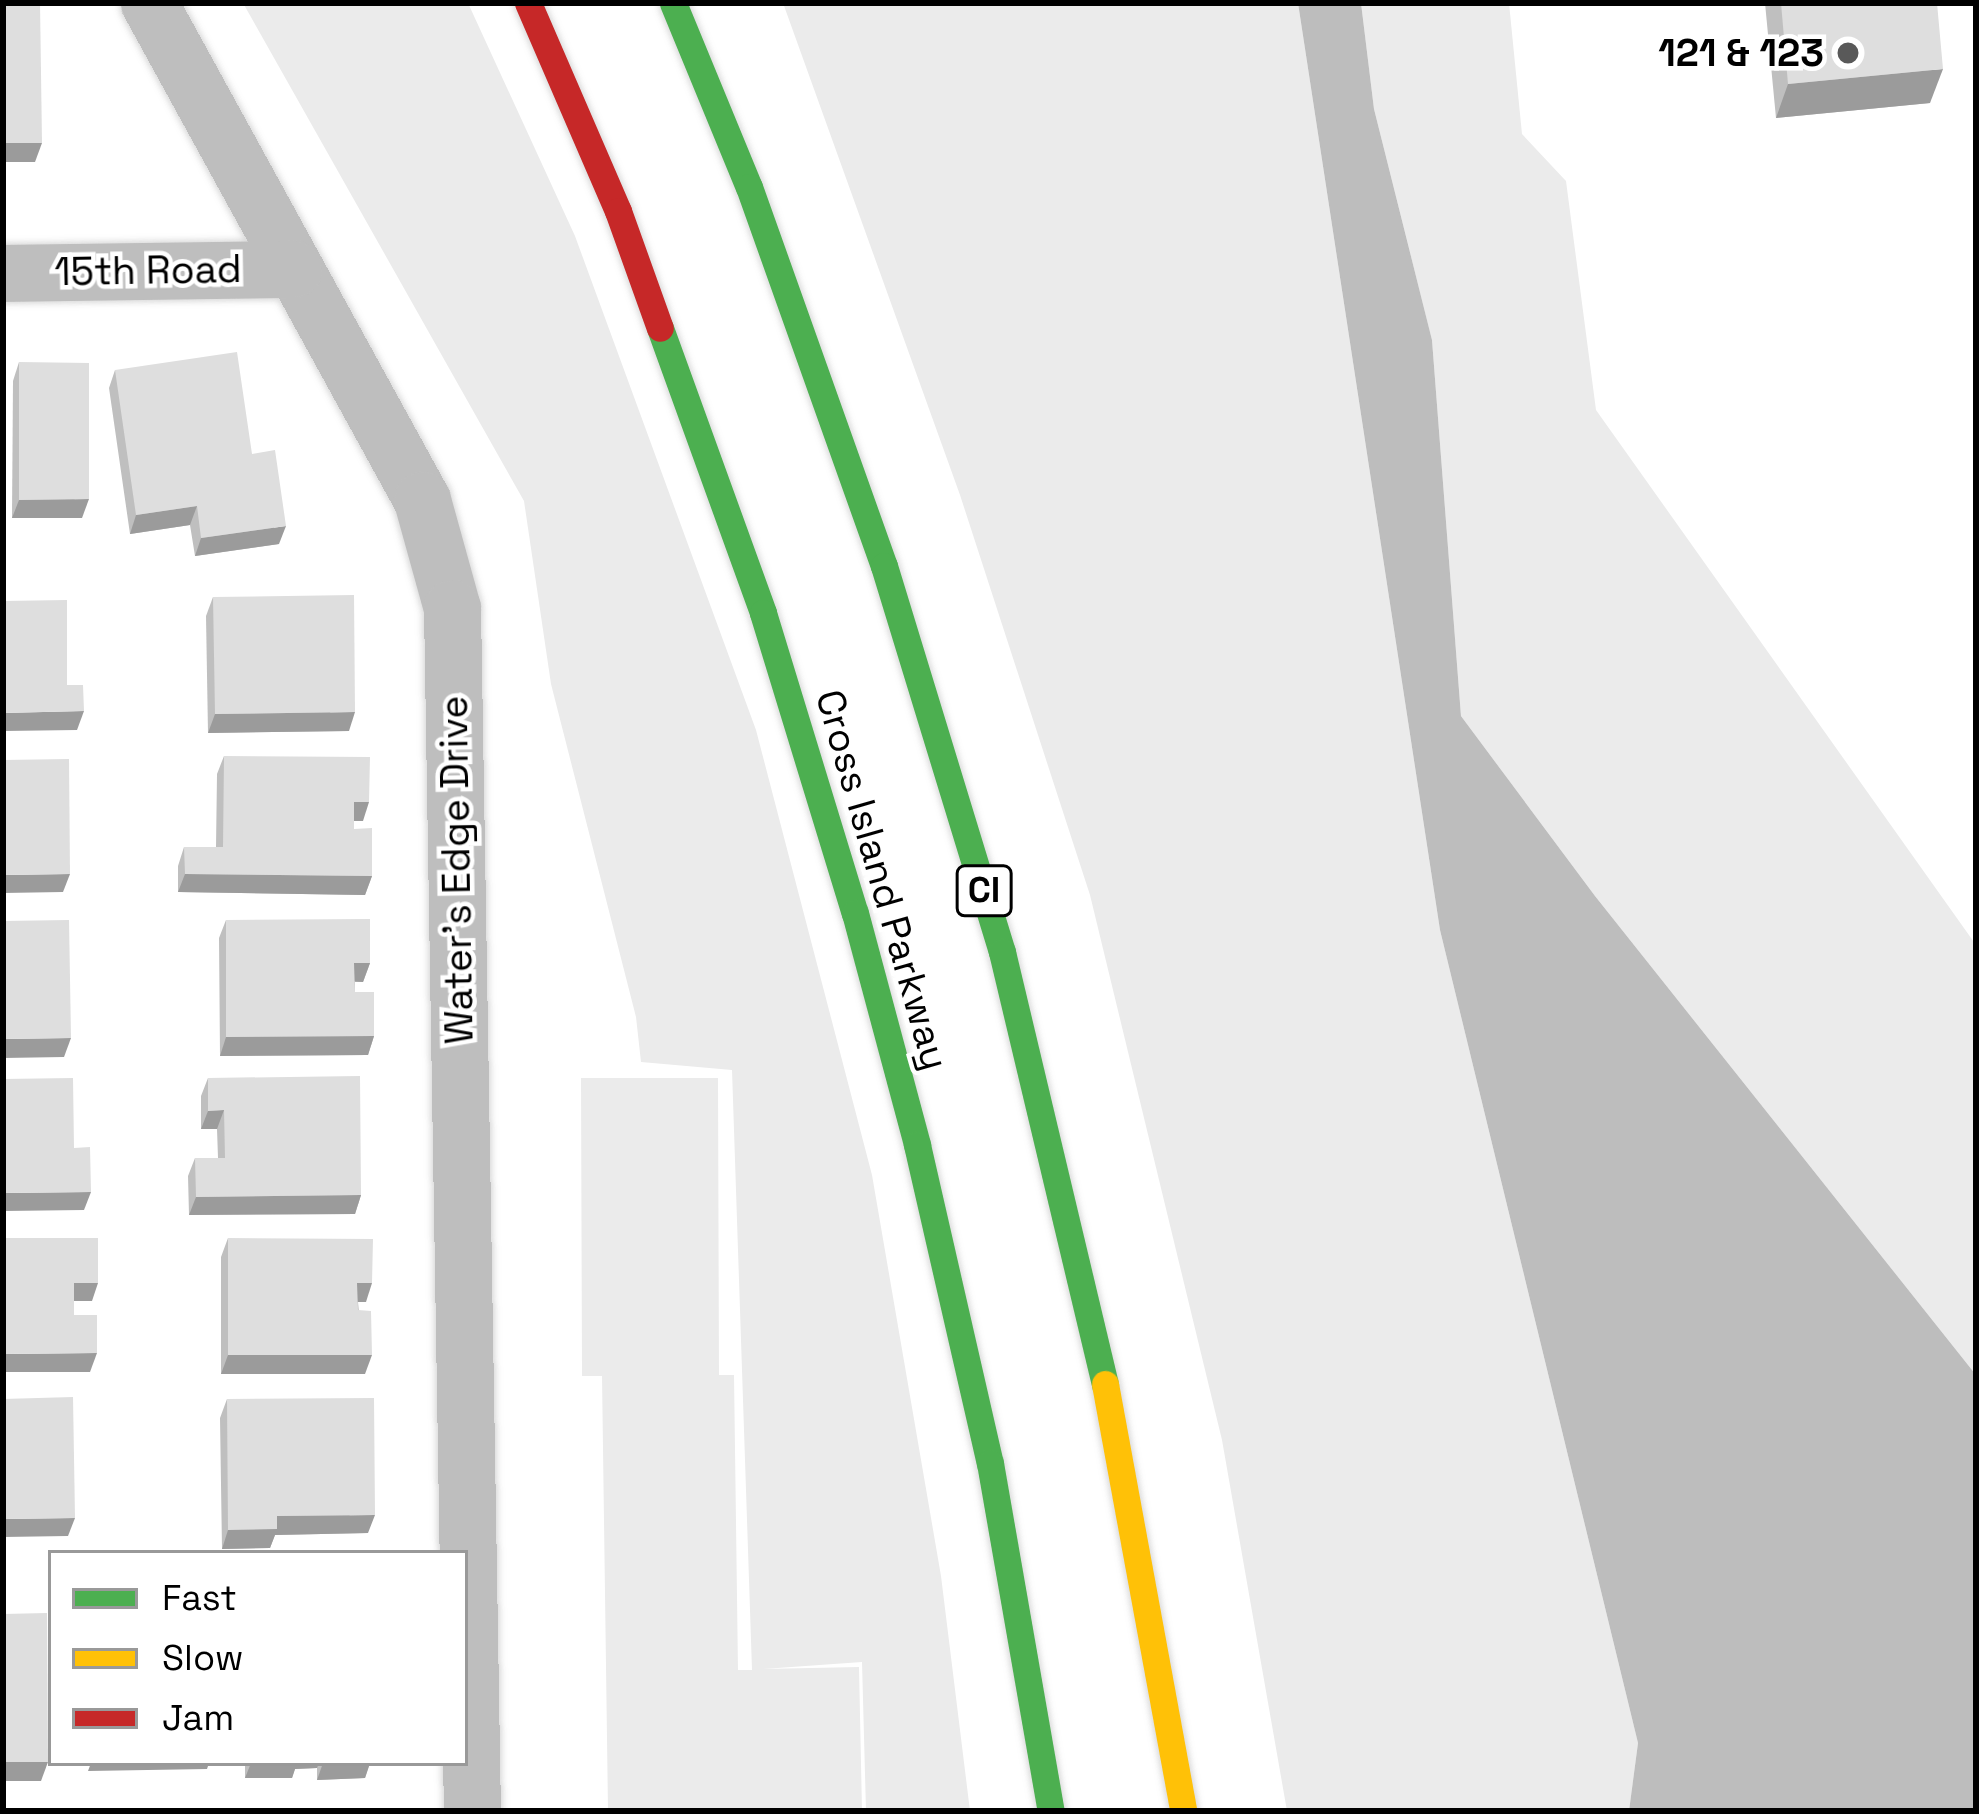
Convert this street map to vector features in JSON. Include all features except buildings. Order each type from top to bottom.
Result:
[{"type":"highway","name":"Cross Island Parkway","points":[[528,3],[618,211],[763,613],[855,913],[917,1145],[990,1463],[1051,1811]]},
{"type":"highway","name":"CI","points":[[673,3],[748,187],[876,544],[1002,952],[1097,1339],[1184,1811]]},
{"type":"street","name":"Water's Edge Drive","points":[[149,3],[422,500],[452,608],[468,1550]]},
{"type":"street","name":"15th Road","points":[[3,272],[293,269]]},
{"type":"street","name":"Water's Edge Drive","points":[[468,1570],[472,1811]]},
{"type":"shaded area","points":[[243,3],[468,3],[575,236],[756,730],[872,1175],[941,1576],[970,1811],[866,1811],[862,1662],[763,1669],[859,1667],[862,1811],[608,1811],[602,1376],[582,1376],[581,1078],[718,1078],[719,1375],[734,1375],[738,1670],[752,1670],[732,1070],[641,1062],[636,1017],[551,684],[524,501]]},
{"type":"shaded area","points":[[783,3],[1298,3],[1440,930],[1638,1743],[1629,1811],[1287,1811],[1222,1440],[1090,895],[960,495]]},
{"type":"shaded area","points":[[1298,3],[1361,3],[1374,109],[1432,340],[1461,716],[1595,896],[1976,1375],[1976,1811],[1629,1811],[1638,1743],[1440,930]]},
{"type":"shaded area","points":[[1361,3],[1509,3],[1522,134],[1566,181],[1596,410],[1976,945],[1976,1375],[1595,896],[1461,716],[1432,340],[1374,109]]},
{"type":"traffic: fast","points":[[673,3],[749,187],[884,566],[1002,952],[1105,1384]]},
{"type":"traffic: fast","points":[[660,328],[763,613],[855,913],[917,1145],[990,1463],[1051,1811]]},
{"type":"traffic: slow","points":[[1105,1384],[1183,1811]]},
{"type":"traffic: jam","points":[[528,3],[618,211],[660,328]]},
{"type":"place","name":"121 & 123","points":[[1848,53]]}]
